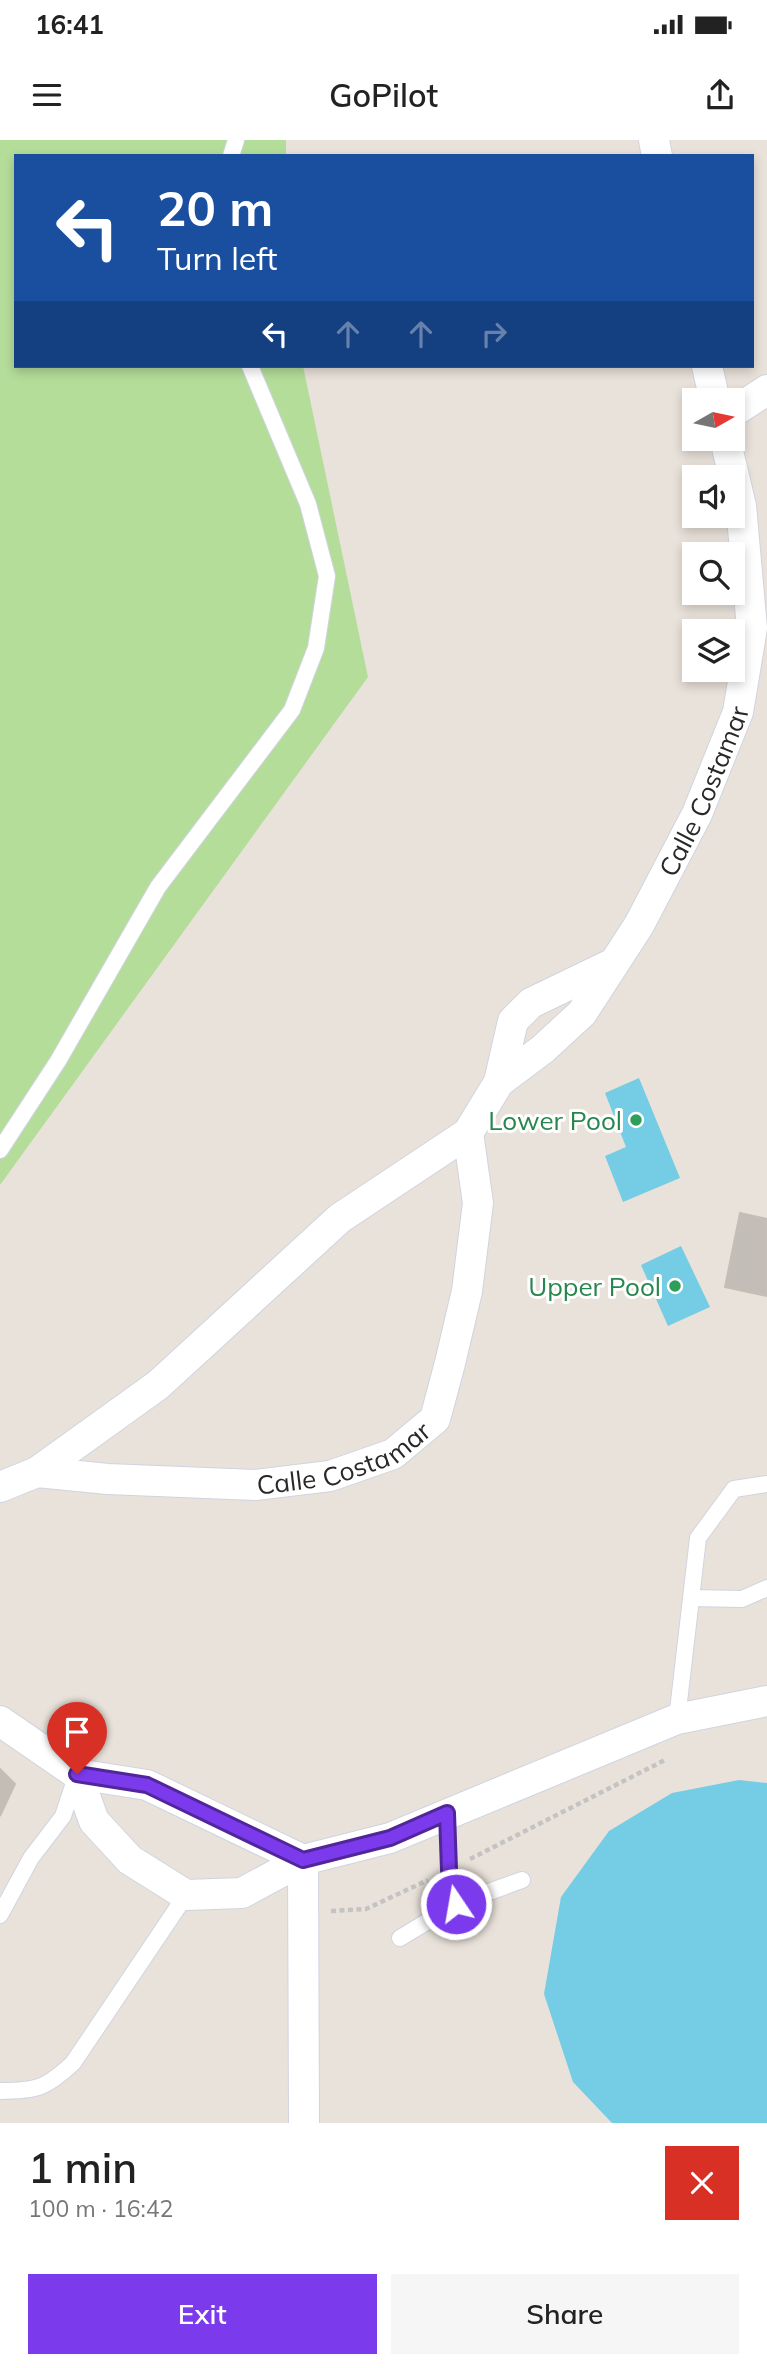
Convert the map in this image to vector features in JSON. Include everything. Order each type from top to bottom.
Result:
[{"type":"street","points":[[707,368],[712,388]]},
{"type":"street","points":[[746,404],[767,390]]},
{"type":"street","name":"Calle Costamar","points":[[499,1082],[543,1049],[582,1013],[662,887],[697,814],[738,712],[752,628],[741,506],[728,452]]},
{"type":"street","name":"Calle Costamar","points":[[0,1487],[37,1472],[158,1385],[340,1218],[468,1133],[499,1082],[513,1021],[531,1003],[614,963]]},
{"type":"street","name":"Calle Costamar","points":[[37,1472],[108,1479],[255,1485],[330,1476],[393,1454],[435,1419],[464,1303],[478,1203],[468,1133]]},
{"type":"street","points":[[77,1774],[94,1821],[130,1860],[186,1895],[242,1893],[303,1860],[390,1838],[677,1719],[767,1701]]},
{"type":"street","points":[[0,1721],[77,1774],[147,1785],[303,1860]]},
{"type":"street","points":[[303,1860],[304,2123]]},
{"type":"lane","points":[[0,1150],[58,1061],[158,887],[292,710],[316,648],[327,576],[308,504],[251,368]]},
{"type":"lane","points":[[677,1719],[698,1538],[734,1489],[767,1483]]},
{"type":"lane","points":[[692,1598],[742,1599],[767,1588]]},
{"type":"lane","points":[[0,1915],[31,1858],[63,1816],[77,1774]]},
{"type":"lane","points":[[447,1813],[449,1870],[456,1904]]},
{"type":"lane","points":[[400,1938],[456,1904],[522,1880]]},
{"type":"lane","points":[[0,2091],[24,2091],[51,2083],[73,2063],[186,1895]]},
{"type":"path","points":[[303,1913],[366,1909],[449,1870],[674,1755],[677,1719]]},
{"type":"green space","points":[[0,140],[286,140],[286,154],[14,154],[14,368],[303,368],[368,677],[0,1185]]},
{"type":"water","name":"Lower Pool","points":[[639,1078],[680,1178],[623,1202],[605,1156],[626,1147],[605,1093]]},
{"type":"water","name":"Upper Pool","points":[[681,1246],[710,1307],[668,1326],[641,1265]]},
{"type":"water","points":[[739,1780],[767,1783],[767,2123],[612,2123],[573,2082],[544,1994],[561,1897],[609,1831],[672,1793]]},
{"type":"building","points":[[740,1213],[767,1219],[767,1296],[725,1287]]},
{"type":"building","points":[[0,1769],[15,1784],[0,1816]]},
{"type":"place","name":"Lower Pool","points":[[636,1120]]},
{"type":"place","name":"Upper Pool","points":[[675,1286]]},
{"type":"route","points":[[77,1774],[147,1785],[303,1860],[390,1838],[447,1813],[449,1870],[456,1904]]}]
